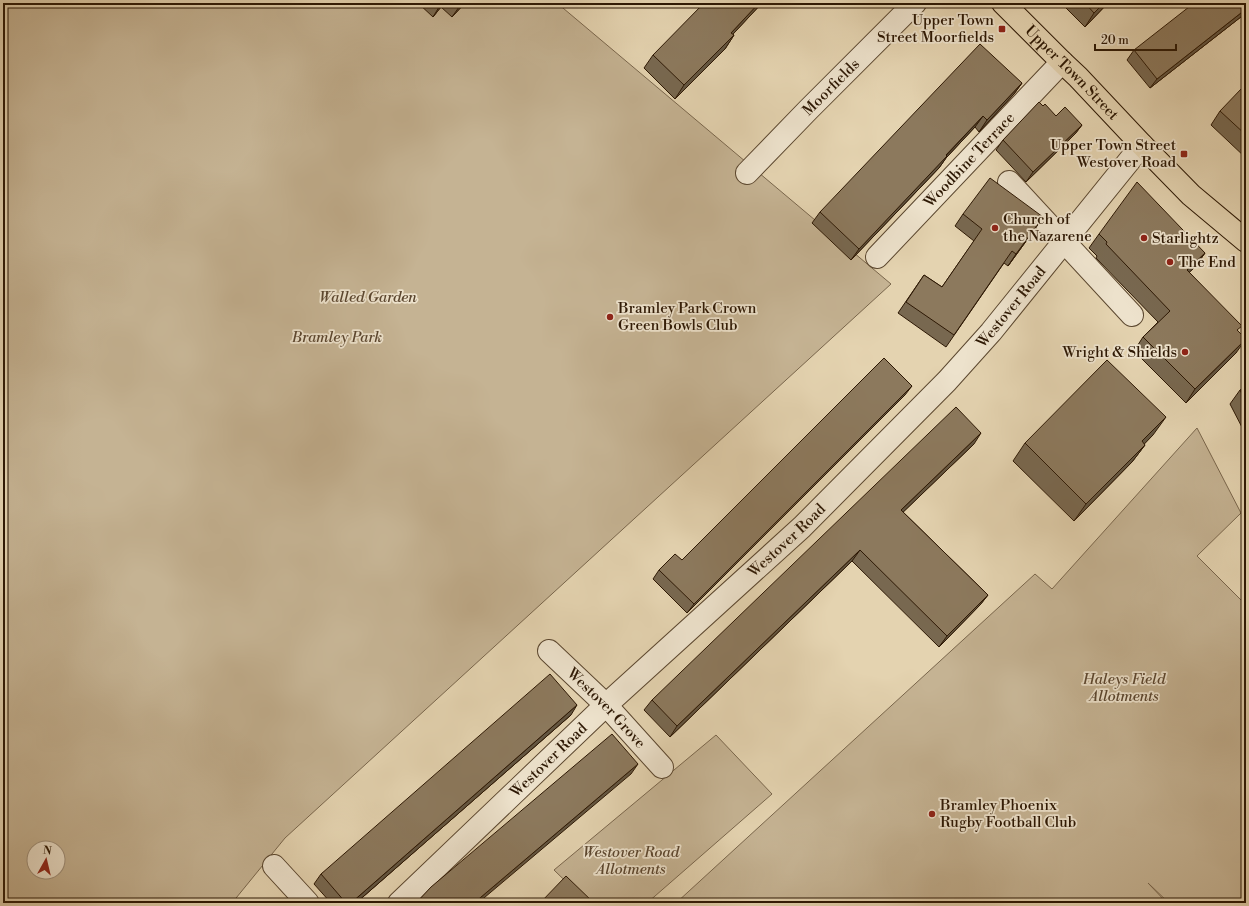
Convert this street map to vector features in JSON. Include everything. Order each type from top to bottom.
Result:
[{"type":"main road","name":"Upper Town Street","points":[[1003,3],[1078,77],[1191,195],[1246,241]]},
{"type":"street","name":"Moorfields","points":[[747,172],[916,3]]},
{"type":"street","name":"Woodbine Terrace","points":[[877,257],[1062,62]]},
{"type":"street","name":"Westover Road","points":[[399,903],[606,705],[802,528],[947,381],[991,332],[1142,145]]},
{"type":"street","points":[[1009,182],[1132,315]]},
{"type":"street","name":"Westover Grove","points":[[549,651],[606,705],[662,767]]},
{"type":"street","points":[[274,866],[308,903]]},
{"type":"green space","name":"Bramley Park","points":[[3,3],[557,3],[891,284],[285,838],[232,903],[3,903]]},
{"type":"green space","name":"Haleys Field Allotments","points":[[1197,428],[1241,513],[1197,556],[1246,605],[1246,903],[1169,903],[1148,883],[1167,903],[676,903],[1035,574],[1052,589]]},
{"type":"green space","name":"Westover Road Allotments","points":[[716,735],[772,794],[647,903],[588,903],[554,870]]},
{"type":"building","points":[[435,3],[443,3],[439,7]]},
{"type":"building","points":[[454,3],[462,3],[459,7]]},
{"type":"building","points":[[704,3],[759,3],[731,33],[734,35],[684,85],[653,55]]},
{"type":"building","points":[[1085,3],[1104,3],[1094,13]]},
{"type":"building","points":[[1194,3],[1246,3],[1246,9],[1157,79],[1134,50]]},
{"type":"building","points":[[980,44],[1022,83],[987,120],[983,116],[859,249],[820,212]]},
{"type":"building","points":[[1242,88],[1246,91],[1246,135],[1220,111]]},
{"type":"building","points":[[1039,102],[1043,106],[1045,104],[1056,116],[1065,107],[1082,125],[1033,172],[1003,140]]},
{"type":"building","points":[[990,178],[1043,217],[1016,254],[1012,251],[954,335],[906,302],[924,275],[942,287],[982,229],[963,214]]},
{"type":"building","points":[[1137,182],[1205,253],[1187,270],[1242,326],[1237,330],[1246,339],[1195,389],[1143,337],[1170,311],[1106,244],[1107,242],[1099,234]]},
{"type":"building","points":[[884,358],[912,386],[694,604],[659,570],[675,554],[682,560]]},
{"type":"building","points":[[1107,360],[1166,417],[1142,441],[1145,445],[1086,504],[1025,443]]},
{"type":"building","points":[[1246,387],[1246,402],[1240,390]]},
{"type":"building","points":[[956,407],[981,433],[901,510],[988,595],[947,636],[860,550],[677,726],[652,700]]},
{"type":"building","points":[[550,674],[577,705],[351,903],[346,903],[321,874]]},
{"type":"building","points":[[612,734],[638,764],[474,903],[416,903],[431,887]]},
{"type":"building","points":[[566,876],[594,903],[540,903]]},
{"type":"place","name":"Upper Town Street Moorfields","points":[[1002,29]]},
{"type":"place","name":"Upper Town Street Westover Road","points":[[1184,154]]},
{"type":"place","name":"Church of the Nazarene","points":[[995,228]]},
{"type":"place","name":"Starlightz","points":[[1144,238]]},
{"type":"place","name":"The End","points":[[1170,262]]},
{"type":"place","name":"Bramley Park Crown Green Bowls Club","points":[[610,317]]},
{"type":"place","name":"Wright & Shields","points":[[1185,352]]},
{"type":"place","name":"Bramley Phoenix Rugby Football Club","points":[[932,814]]},
{"type":"park label","name":"Walled Garden","points":[[368,297]]}]
